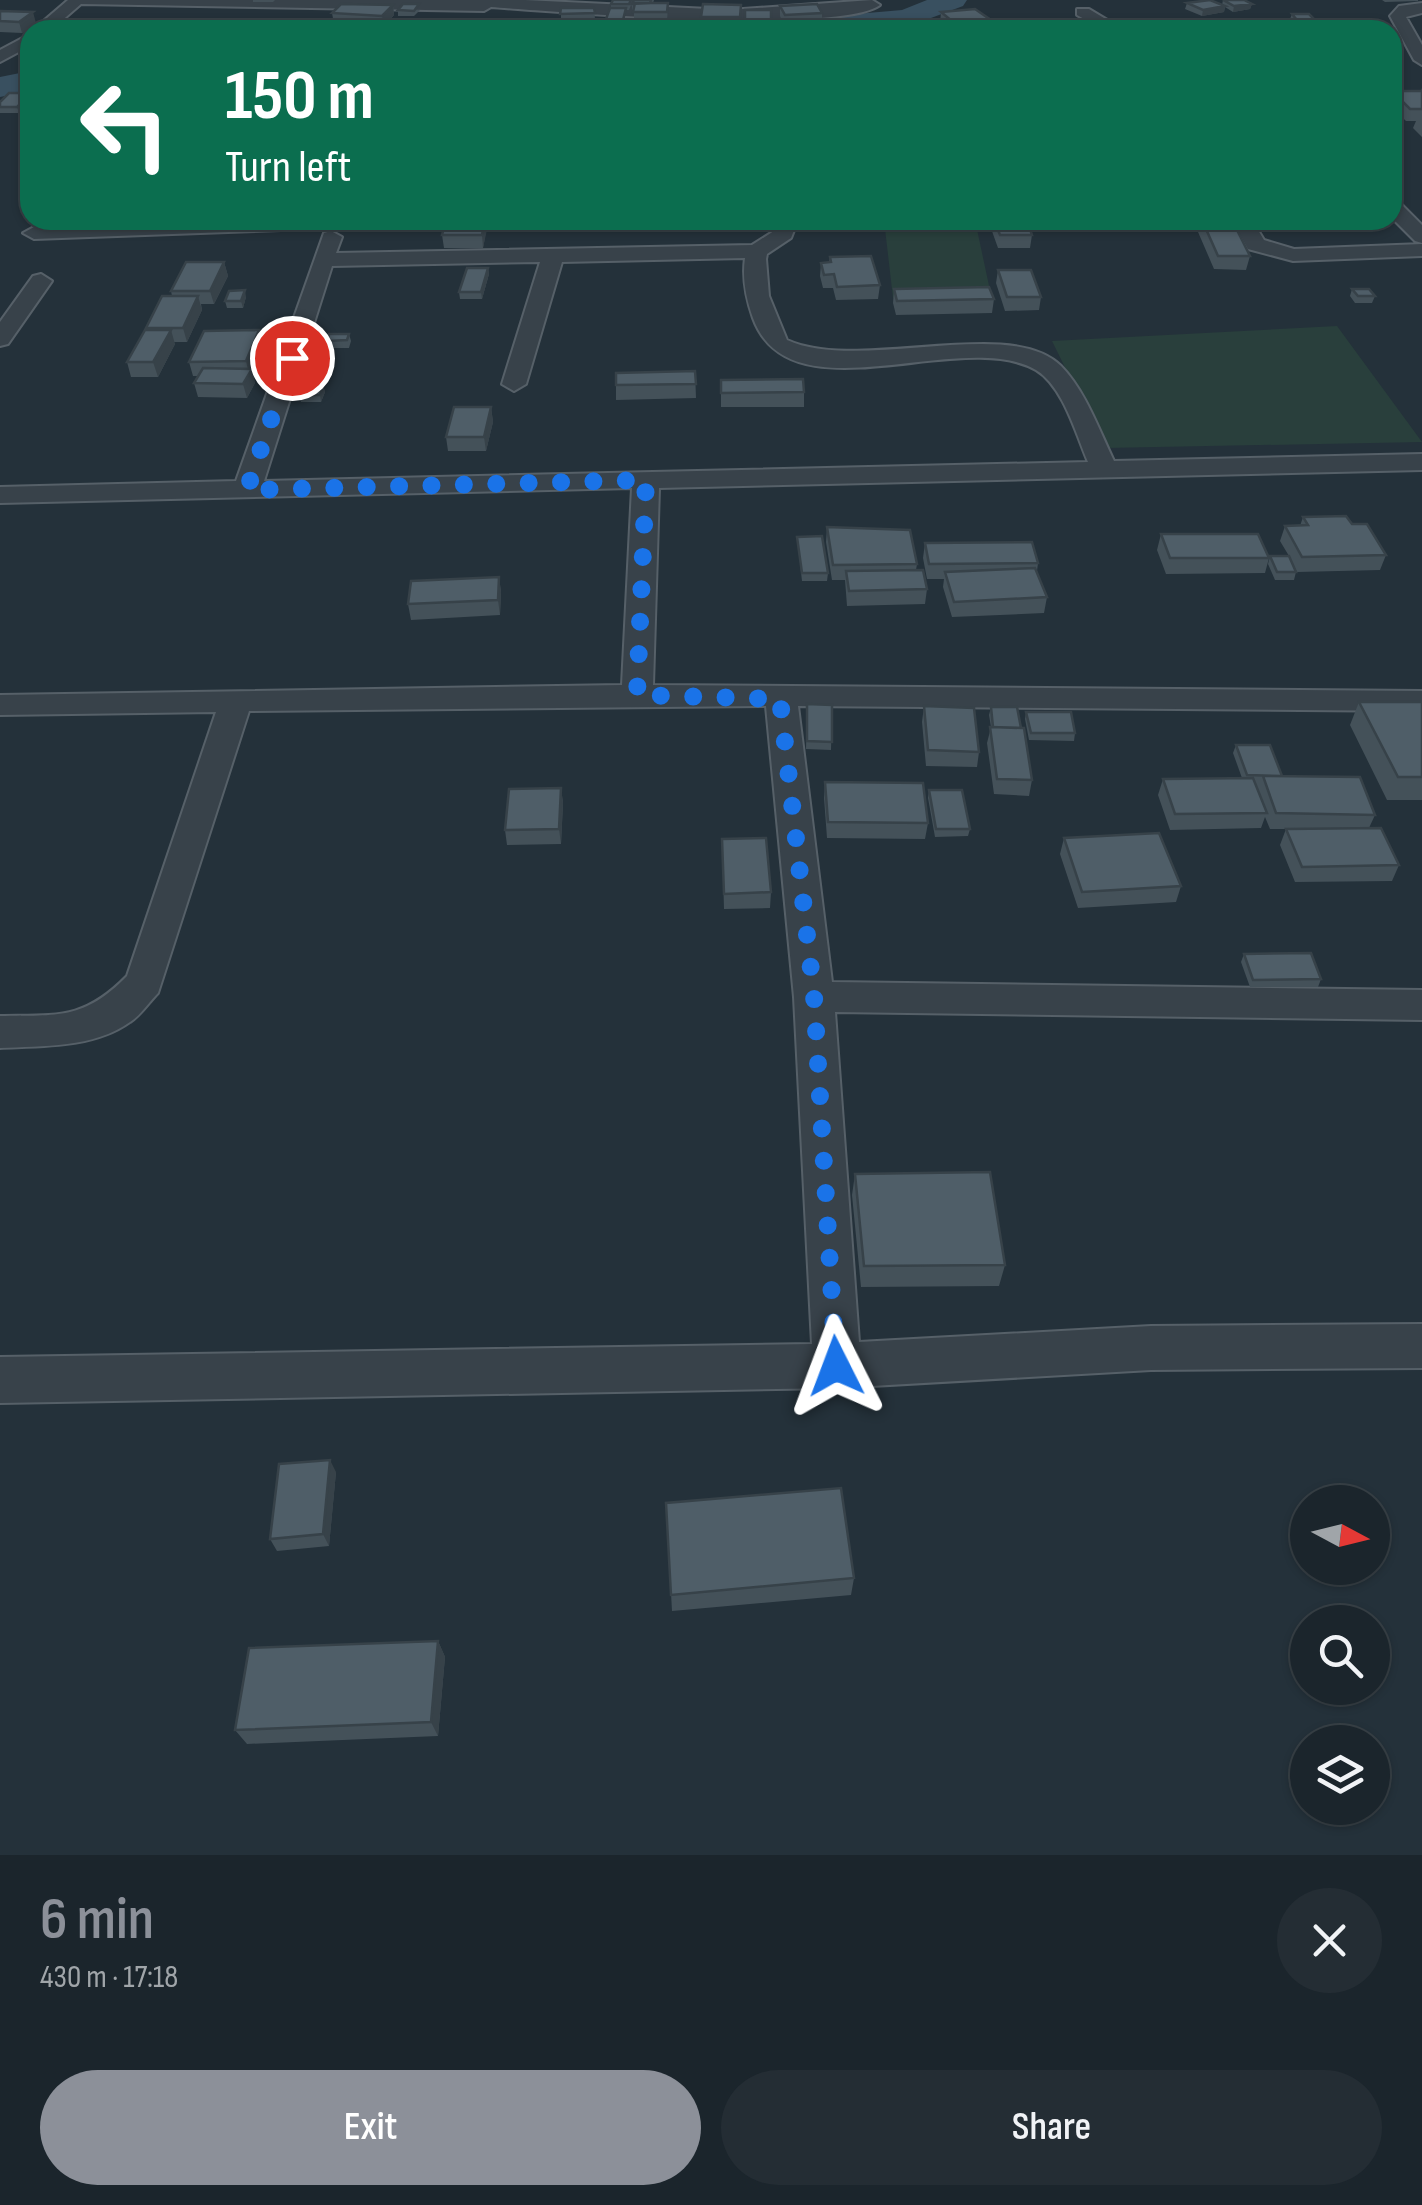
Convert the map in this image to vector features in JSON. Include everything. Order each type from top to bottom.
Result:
[{"type":"street","points":[[54,20],[80,0],[302,6],[485,2],[689,12],[809,11],[872,5]]},
{"type":"street","points":[[1400,20],[1398,16],[1405,9],[1422,8]]},
{"type":"street","points":[[1084,12],[1098,20]]},
{"type":"street","points":[[1402,23],[1422,60]]},
{"type":"street","points":[[1402,216],[1422,237]]},
{"type":"street","points":[[247,490],[333,230]]},
{"type":"street","points":[[325,260],[757,251],[785,230]]},
{"type":"street","points":[[1248,230],[1256,244],[1293,255],[1422,250]]},
{"type":"street","points":[[757,251],[756,293],[776,344],[794,354],[823,358],[990,354],[1038,361],[1057,374],[1106,471]]},
{"type":"street","points":[[514,384],[553,255]]},
{"type":"street","points":[[0,339],[41,281]]},
{"type":"street","points":[[0,495],[1422,462]]},
{"type":"street","points":[[637,695],[646,480]]},
{"type":"street","points":[[0,706],[637,695],[780,699],[1422,700]]},
{"type":"street","points":[[780,699],[814,996],[836,1366]]},
{"type":"street","points":[[0,1032],[67,1030],[116,1012],[144,983],[235,704]]},
{"type":"street","points":[[814,996],[1422,1005]]},
{"type":"street","points":[[0,1380],[836,1366],[1151,1348],[1422,1346]]},
{"type":"green space","points":[[885,230],[977,230],[991,295],[893,298]]},
{"type":"green space","points":[[1337,326],[1422,442],[1105,448],[1052,341]]},
{"type":"building","points":[[613,0],[631,0],[629,4],[611,4]]},
{"type":"building","points":[[1210,0],[1225,6],[1203,10],[1187,3]]},
{"type":"building","points":[[1223,0],[1244,0],[1252,4],[1234,6]]},
{"type":"building","points":[[635,3],[668,3],[667,12],[633,12]]},
{"type":"building","points":[[341,4],[393,5],[382,16],[332,13]]},
{"type":"building","points":[[403,4],[419,4],[414,11],[398,10]]},
{"type":"building","points":[[703,4],[741,5],[740,17],[701,17]]},
{"type":"building","points":[[817,4],[822,13],[785,15],[780,6]]},
{"type":"building","points":[[561,8],[594,8],[595,13],[560,14]]},
{"type":"building","points":[[610,8],[626,8],[623,20],[606,19]]},
{"type":"building","points":[[975,9],[988,18],[951,20],[941,12]]},
{"type":"building","points":[[745,10],[771,10],[771,20],[745,20]]},
{"type":"building","points":[[0,11],[33,12],[19,22],[0,21]]},
{"type":"building","points":[[1292,14],[1309,14],[1315,20],[1297,20]]},
{"type":"building","points":[[1402,91],[1422,91],[1422,109],[1410,109],[1402,101]]},
{"type":"building","points":[[9,93],[20,93],[17,107],[0,107]]},
{"type":"building","points":[[443,230],[483,230],[482,235],[442,235]]},
{"type":"building","points":[[998,230],[1030,230],[1032,235],[1000,235]]},
{"type":"building","points":[[1206,230],[1237,230],[1250,256],[1218,256]]},
{"type":"building","points":[[871,256],[880,285],[837,287],[834,274],[824,275],[821,263],[831,262],[830,257]]},
{"type":"building","points":[[186,262],[224,262],[210,291],[171,291]]},
{"type":"building","points":[[467,268],[488,268],[481,292],[459,292]]},
{"type":"building","points":[[998,270],[1031,270],[1041,297],[1007,297]]},
{"type":"building","points":[[989,287],[994,299],[897,301],[894,289]]},
{"type":"building","points":[[1352,289],[1369,289],[1375,296],[1358,296]]},
{"type":"building","points":[[245,290],[241,301],[225,301],[229,291]]},
{"type":"building","points":[[162,296],[198,296],[183,328],[146,328]]},
{"type":"building","points":[[145,330],[171,330],[153,362],[127,362]]},
{"type":"building","points":[[259,330],[246,361],[189,362],[204,331]]},
{"type":"building","points":[[329,334],[349,334],[347,340],[327,341]]},
{"type":"building","points":[[203,368],[252,369],[243,384],[194,383]]},
{"type":"building","points":[[695,371],[696,384],[616,385],[616,373]]},
{"type":"building","points":[[803,379],[804,392],[721,393],[721,380]]},
{"type":"building","points":[[303,385],[323,385],[320,395],[299,395]]},
{"type":"building","points":[[454,407],[491,407],[484,437],[446,437]]},
{"type":"building","points":[[1346,516],[1352,524],[1367,524],[1386,555],[1302,557],[1285,526],[1308,525],[1303,517]]},
{"type":"building","points":[[827,527],[910,530],[917,564],[833,565]]},
{"type":"building","points":[[1161,534],[1258,534],[1269,558],[1170,558]]},
{"type":"building","points":[[822,536],[828,573],[802,573],[797,537]]},
{"type":"building","points":[[1032,542],[1038,563],[929,564],[925,543]]},
{"type":"building","points":[[1270,556],[1289,556],[1296,572],[1277,572]]},
{"type":"building","points":[[1035,568],[1047,597],[954,602],[945,572]]},
{"type":"building","points":[[923,570],[927,589],[849,591],[846,571]]},
{"type":"building","points":[[499,577],[498,600],[408,604],[411,581]]},
{"type":"building","points":[[1359,702],[1422,702],[1422,777],[1398,777]]},
{"type":"building","points":[[807,704],[832,705],[832,742],[807,741]]},
{"type":"building","points":[[924,706],[974,708],[979,752],[928,750]]},
{"type":"building","points":[[991,707],[1017,707],[1021,728],[993,727]]},
{"type":"building","points":[[1026,712],[1071,712],[1075,733],[1031,733]]},
{"type":"building","points":[[990,727],[1024,728],[1032,780],[997,779]]},
{"type":"building","points":[[1236,745],[1270,745],[1282,776],[1247,775]]},
{"type":"building","points":[[1263,776],[1360,777],[1375,815],[1276,813]]},
{"type":"building","points":[[1253,778],[1267,813],[1175,814],[1163,779]]},
{"type":"building","points":[[825,782],[923,783],[928,823],[828,822]]},
{"type":"building","points":[[561,788],[559,829],[505,830],[509,789]]},
{"type":"building","points":[[929,790],[962,790],[970,829],[936,829]]},
{"type":"building","points":[[1381,828],[1399,865],[1302,867],[1286,829]]},
{"type":"building","points":[[1159,833],[1181,886],[1082,892],[1064,838]]},
{"type":"building","points":[[766,838],[771,892],[724,894],[722,839]]},
{"type":"building","points":[[1311,953],[1321,979],[1253,980],[1244,954]]},
{"type":"building","points":[[990,1172],[1005,1265],[864,1266],[855,1174]]},
{"type":"building","points":[[330,1460],[323,1534],[270,1539],[279,1464]]},
{"type":"building","points":[[841,1488],[854,1578],[671,1595],[666,1503]]},
{"type":"building","points":[[438,1641],[431,1722],[235,1730],[249,1648]]},
{"type":"waterway","points":[[885,20],[907,18],[953,0]]},
{"type":"waterway","points":[[0,87],[20,83]]},
{"type":"route","points":[[292,358],[247,490],[646,480],[637,695],[780,699],[814,996],[836,1366]]}]
